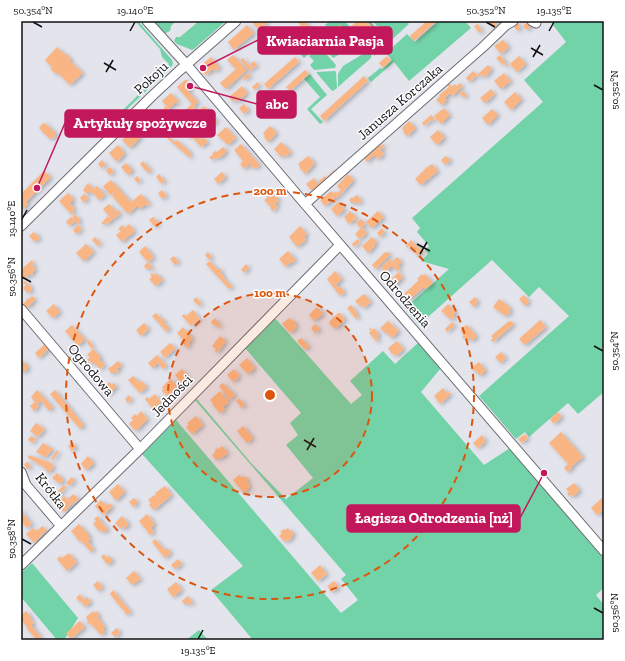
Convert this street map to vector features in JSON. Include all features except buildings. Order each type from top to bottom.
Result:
[{"type":"street","name":"Odrodzenia","points":[[147,21],[186,64],[604,551]]},
{"type":"street","name":"Pokoju","points":[[21,226],[151,97],[186,64],[236,21]]},
{"type":"street","name":"Janusza Korczaka","points":[[305,204],[506,25],[513,21]]},
{"type":"street","name":"Jedności","points":[[21,565],[140,448],[340,244]]},
{"type":"street","name":"Ogrodowa","points":[[21,309],[140,448]]},
{"type":"street","name":"Krótka","points":[[21,472],[26,485],[61,526]]},
{"type":"green space","points":[[135,21],[138,21],[172,60],[173,64],[120,116],[118,115],[169,64],[162,57],[160,49]]},
{"type":"green space","points":[[153,21],[176,21],[171,26],[170,31],[166,33],[162,31]]},
{"type":"green space","points":[[199,21],[226,21],[192,50],[177,44],[174,41],[176,37],[180,37]]},
{"type":"green space","points":[[330,21],[345,21],[350,27],[346,31],[340,25],[331,32],[325,25]]},
{"type":"green space","points":[[367,21],[370,21],[377,30],[380,26],[377,26],[373,21],[391,21],[393,23],[395,21],[406,21],[409,24],[374,56],[374,48],[371,45],[361,52],[350,49],[333,58],[319,41],[318,37],[321,28],[328,35],[323,40],[333,51],[350,36],[356,43],[372,28]]},
{"type":"green space","points":[[438,21],[465,21],[471,28],[409,81],[394,62],[371,82],[368,78],[392,60],[386,53],[407,34],[415,42]]},
{"type":"green space","points":[[550,21],[604,21],[604,392],[578,414],[568,403],[529,437],[525,432],[516,439],[479,396],[569,316],[539,287],[529,297],[492,260],[419,325],[405,308],[449,269],[421,261],[428,254],[425,250],[429,246],[417,232],[420,228],[412,218],[543,102],[524,80],[566,42]]},
{"type":"green space","points":[[316,35],[317,47],[304,58],[299,53],[312,41],[311,39]]},
{"type":"green space","points":[[320,47],[336,65],[335,68],[314,70],[310,65],[314,61],[309,56]]},
{"type":"green space","points":[[371,49],[371,58],[338,87],[338,74],[343,66]]},
{"type":"green space","points":[[335,71],[337,88],[333,91],[316,72]]},
{"type":"green space","points":[[310,74],[327,95],[311,109],[323,122],[320,124],[307,109],[320,97],[304,79]]},
{"type":"green space","points":[[274,317],[351,404],[362,395],[350,381],[383,351],[395,364],[419,342],[441,368],[421,392],[484,465],[510,448],[604,557],[604,588],[596,595],[604,605],[604,640],[253,640],[211,590],[243,566],[142,454],[176,420],[341,613],[358,600],[341,579],[346,575],[194,399],[196,398],[252,464],[286,499],[313,478],[286,445],[298,435],[290,423],[301,413],[245,348]]},
{"type":"green space","points":[[32,563],[78,618],[64,640],[57,640],[21,597],[21,573]]},
{"type":"green space","points":[[199,630],[208,640],[186,640]]},
{"type":"place","name":"Kwiaciarnia Pasja","points":[[203,68]]},
{"type":"place","name":"abc","points":[[190,86]]},
{"type":"place","name":"Artykuły spożywcze","points":[[37,188]]},
{"type":"place","name":"Łagisza Odrodzenia [nż]","points":[[544,473]]}]
